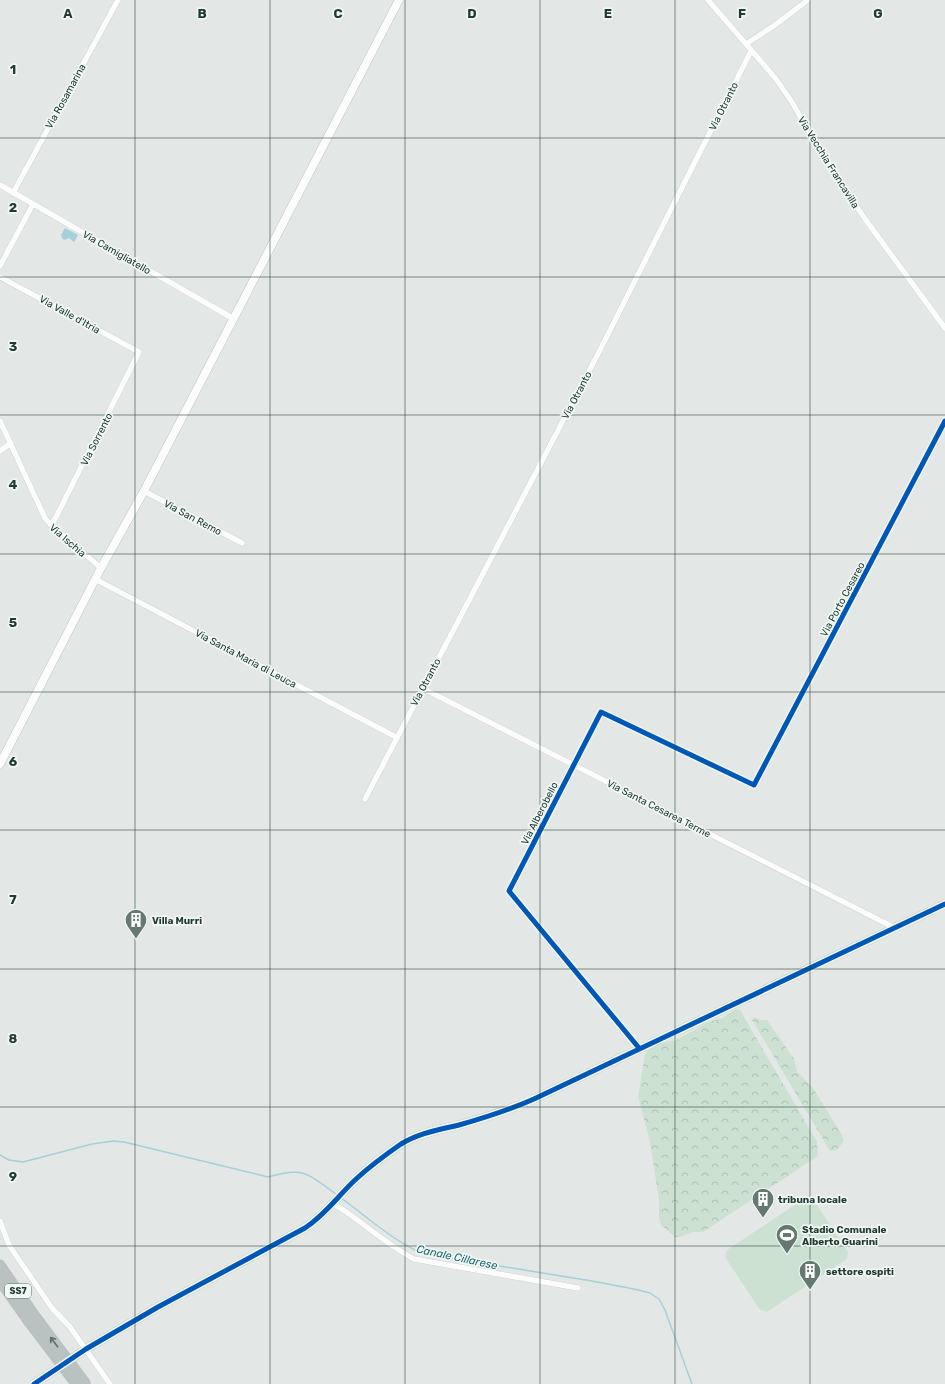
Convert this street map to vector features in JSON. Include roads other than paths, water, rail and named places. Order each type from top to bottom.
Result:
[{"type":"highway","name":"SS7","points":[[0,1265],[32,1319],[76,1384]]},
{"type":"highway","name":"SS7","points":[[0,1281],[86,1384]]},
{"type":"street","name":"Via Rosamarina","points":[[13,193],[118,0]]},
{"type":"street","points":[[0,764],[101,568],[144,491],[234,319],[399,0]]},
{"type":"street","name":"Via Vecchia Francavilla","points":[[708,0],[780,85],[845,189],[945,328]]},
{"type":"street","points":[[746,44],[775,25],[808,0]]},
{"type":"street","name":"Via Otranto","points":[[365,799],[396,737],[600,350],[751,51]]},
{"type":"street","name":"Via Camigliatello","points":[[0,185],[234,319]]},
{"type":"street","points":[[0,266],[33,204]]},
{"type":"street","name":"Via Valle d'Itria","points":[[0,276],[139,352]]},
{"type":"street","name":"Via Sorrento","points":[[51,525],[139,352]]},
{"type":"street","name":"Via Ischia","points":[[0,421],[33,495],[45,518],[51,525],[101,568]]},
{"type":"street","name":"Via Porto Cesareo","points":[[754,785],[945,421]]},
{"type":"street","points":[[0,451],[11,443]]},
{"type":"street","name":"Via San Remo","points":[[144,491],[242,543]]},
{"type":"street","name":"Via Santa Maria di Leuca","points":[[96,579],[396,737]]},
{"type":"street","name":"Via Santa Cesarea Terme","points":[[422,688],[895,928]]},
{"type":"street","name":"Via Alberobello","points":[[639,1048],[509,891],[601,712],[754,785]]},
{"type":"street","points":[[36,1383],[86,1349],[158,1307],[318,1220],[345,1191],[381,1158],[416,1136],[513,1108],[534,1099],[945,904]]},
{"type":"street","points":[[334,1204],[346,1211],[399,1252],[414,1259],[578,1288]]},
{"type":"street","points":[[0,1221],[9,1245],[52,1308],[70,1327],[110,1384]]},
{"type":"water","points":[[65,228],[78,235],[74,242],[69,238],[64,240],[62,238],[61,235]]},
{"type":"waterway","name":"Canale Cillarese","points":[[0,1155],[9,1160],[23,1162],[92,1144],[113,1141],[124,1142],[268,1177],[290,1172],[298,1172],[318,1181],[336,1194]]},
{"type":"waterway","name":"Canale Cillarese","points":[[341,1198],[388,1233],[417,1251],[432,1255],[592,1281],[650,1293],[659,1299],[665,1310],[692,1384]]},
{"type":"place","name":"Villa Murri","points":[[136,940]]},
{"type":"place","name":"tribuna locale","points":[[763,1218]]},
{"type":"place","name":"Stadio Comunale Alberto Guarini","points":[[787,1254]]},
{"type":"place","name":"settore ospiti","points":[[810,1290]]}]
